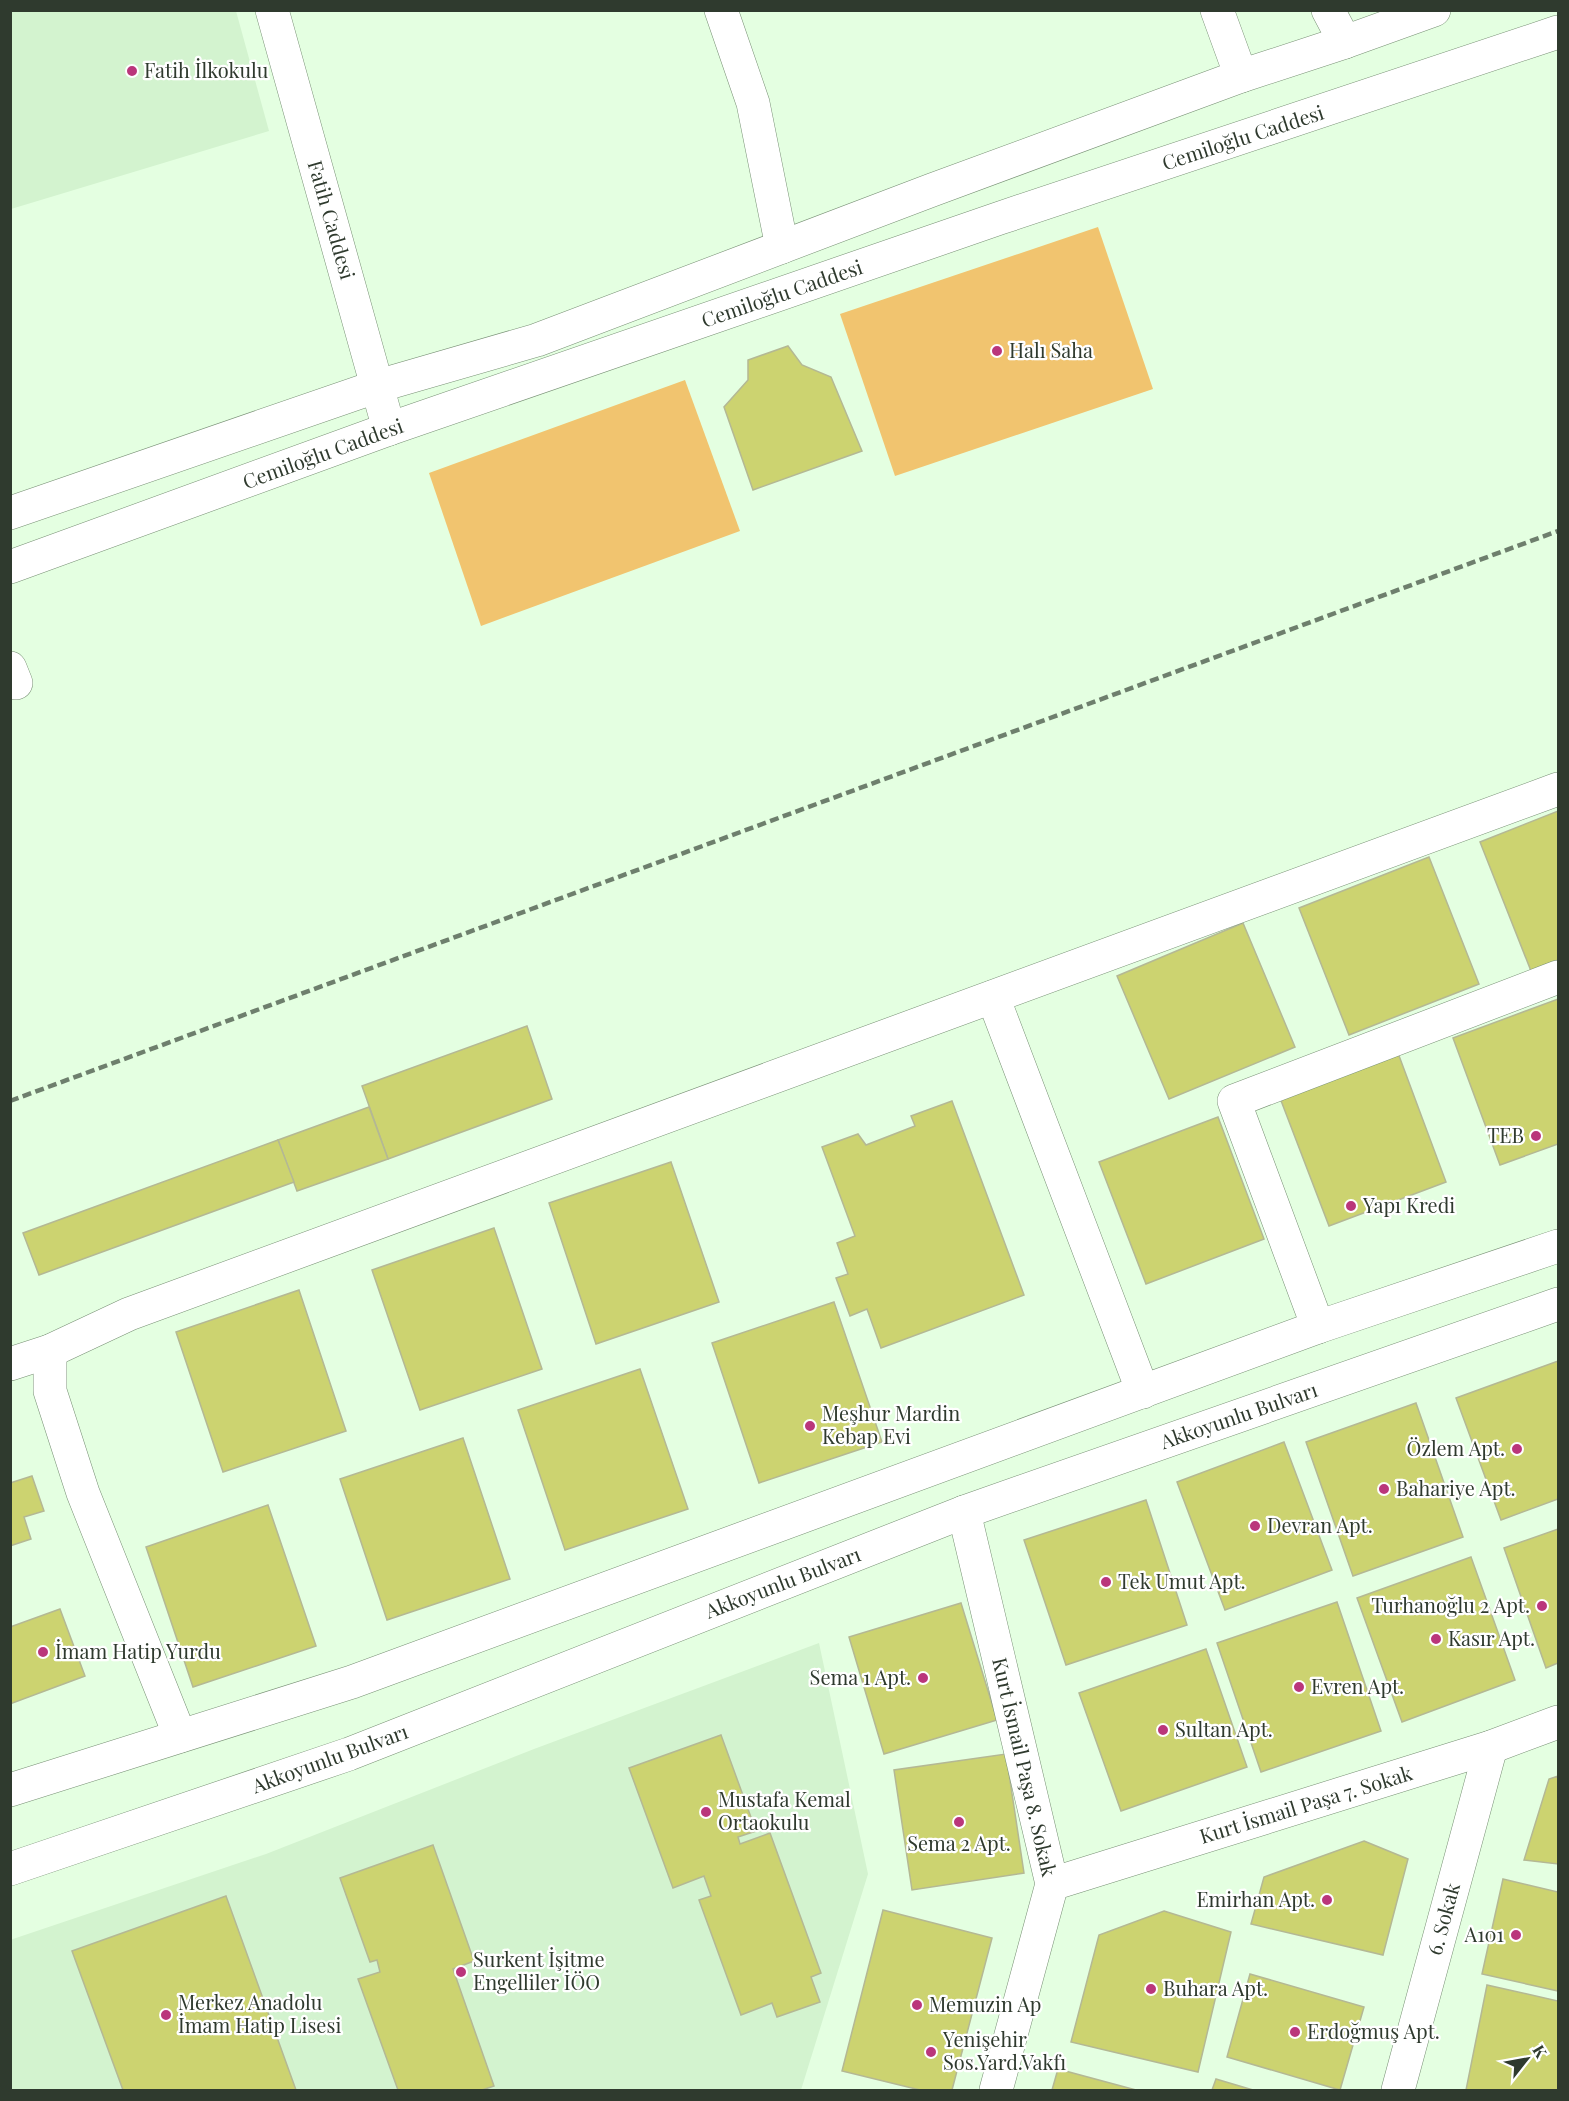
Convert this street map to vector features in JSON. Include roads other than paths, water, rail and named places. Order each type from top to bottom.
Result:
[{"type":"main road","name":"Fatih Caddesi","points":[[272,10],[389,429]]},
{"type":"main road","points":[[721,10],[753,103],[782,247]]},
{"type":"main road","points":[[1217,10],[1240,76]]},
{"type":"main road","points":[[1328,10],[1345,42]]},
{"type":"main road","points":[[10,513],[378,386],[537,340],[1240,76],[1434,10]]},
{"type":"main road","name":"Cemiloğlu Caddesi","points":[[10,567],[389,429],[1000,218],[1558,32]]},
{"type":"main road","points":[[10,1364],[50,1351],[129,1314],[1558,789]]},
{"type":"main road","points":[[1318,1328],[1234,1101],[1558,977]]},
{"type":"main road","points":[[993,997],[1143,1392]]},
{"type":"main road","points":[[10,1790],[352,1682],[1318,1328],[1558,1246]]},
{"type":"main road","name":"Akkoyunlu Bulvarı","points":[[10,1869],[349,1754],[964,1512],[1558,1304]]},
{"type":"main road","points":[[50,1351],[50,1391],[83,1493],[180,1736]]},
{"type":"main road","name":"Kurt İsmail Paşa 8. Sokak","points":[[964,1512],[1052,1884],[996,2091]]},
{"type":"main road","name":"Kurt İsmail Paşa 7. Sokak","points":[[1052,1884],[1491,1747],[1558,1722]]},
{"type":"main road","name":"6. Sokak","points":[[1398,2091],[1491,1747]]},
{"type":"railway","points":[[10,1101],[1558,531]]},
{"type":"place","name":"Fatih İlkokulu","points":[[132,71]]},
{"type":"place","name":"Halı Saha","points":[[997,351]]},
{"type":"place","name":"TEB","points":[[1536,1136]]},
{"type":"place","name":"Yapı Kredi","points":[[1351,1206]]},
{"type":"place","name":"Meşhur Mardin Kebap Evi","points":[[810,1426]]},
{"type":"place","name":"Özlem Apt.","points":[[1517,1449]]},
{"type":"place","name":"Bahariye Apt.","points":[[1384,1489]]},
{"type":"place","name":"Devran Apt.","points":[[1255,1526]]},
{"type":"place","name":"Tek Umut Apt.","points":[[1106,1582]]},
{"type":"place","name":"Turhanoğlu 2 Apt.","points":[[1542,1606]]},
{"type":"place","name":"Kasır Apt.","points":[[1436,1639]]},
{"type":"place","name":"İmam Hatip Yurdu","points":[[43,1652]]},
{"type":"place","name":"Sema 1 Apt.","points":[[923,1678]]},
{"type":"place","name":"Evren Apt.","points":[[1299,1687]]},
{"type":"place","name":"Sultan Apt.","points":[[1163,1730]]},
{"type":"place","name":"Mustafa Kemal Ortaokulu","points":[[706,1812]]},
{"type":"place","name":"Sema 2 Apt.","points":[[959,1822]]},
{"type":"place","name":"Emirhan Apt.","points":[[1327,1900]]},
{"type":"place","name":"A101","points":[[1516,1935]]},
{"type":"place","name":"Surkent İşitme Engelliler İÖO","points":[[461,1972]]},
{"type":"place","name":"Buhara Apt.","points":[[1151,1989]]},
{"type":"place","name":"Memuzin Ap","points":[[917,2005]]},
{"type":"place","name":"Merkez Anadolu İmam Hatip Lisesi","points":[[166,2015]]},
{"type":"place","name":"Erdoğmuş Apt.","points":[[1295,2032]]},
{"type":"place","name":"Yenişehir Sos.Yard.Vakfı","points":[[931,2052]]}]
